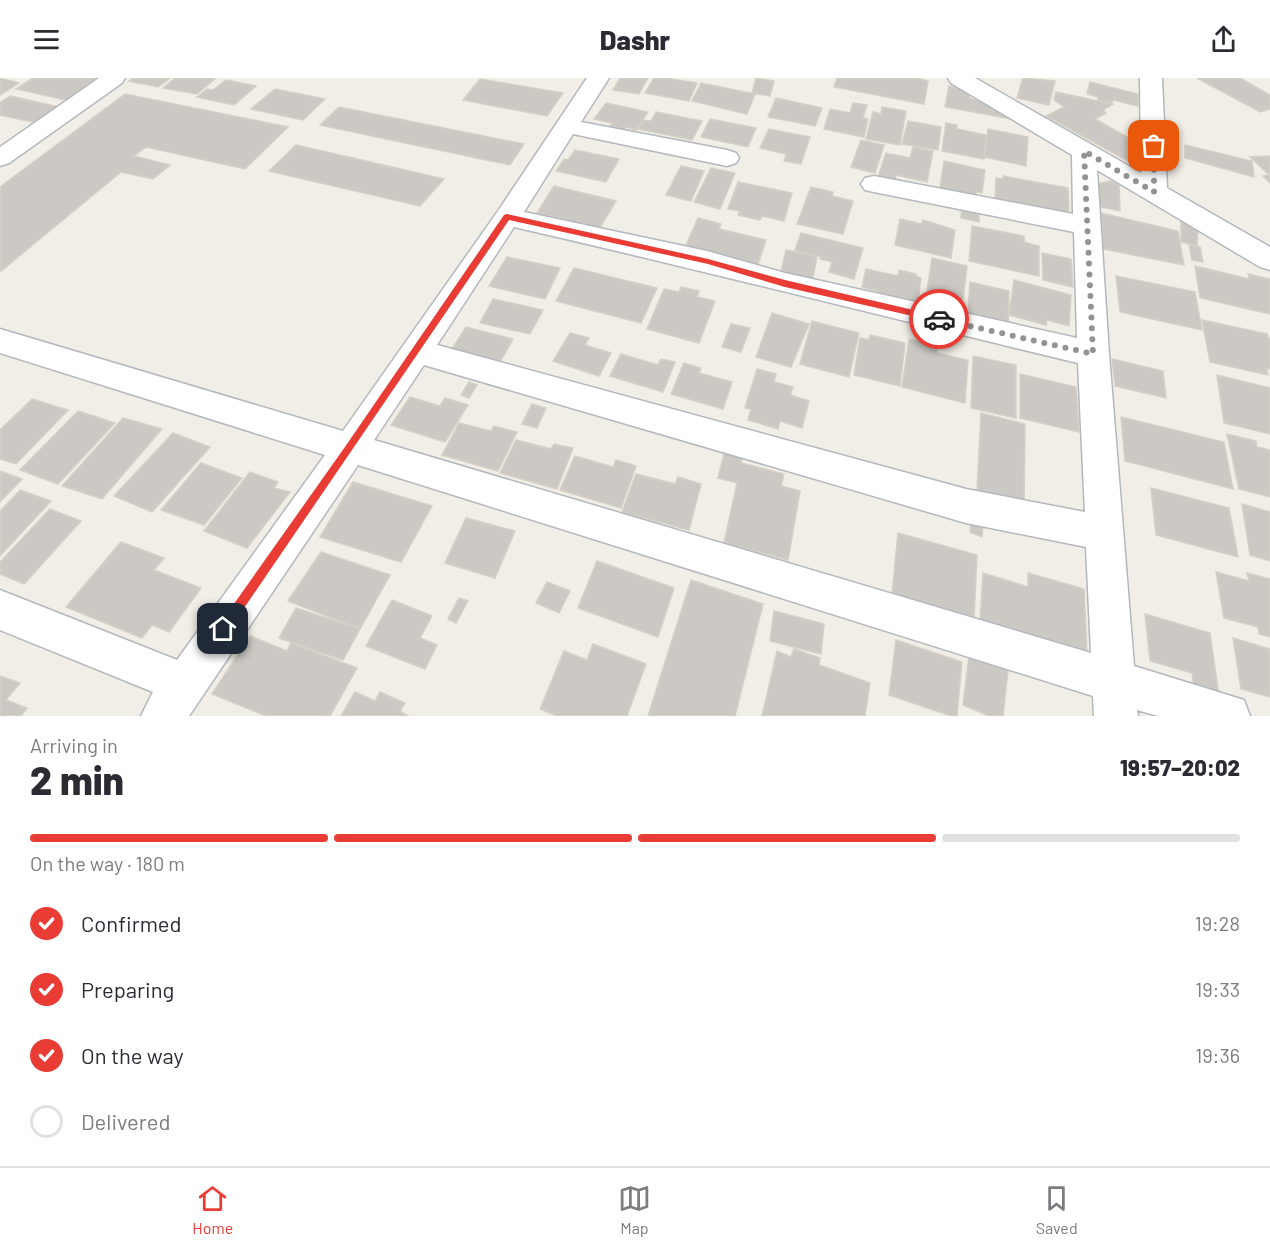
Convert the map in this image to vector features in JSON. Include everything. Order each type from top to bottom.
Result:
[{"type":"street","points":[[0,158],[114,78]]},
{"type":"street","points":[[0,610],[174,700],[351,447],[598,78]]},
{"type":"street","points":[[959,78],[1270,260]]},
{"type":"street","points":[[1151,78],[1154,192]]},
{"type":"street","points":[[567,126],[728,158]]},
{"type":"street","points":[[1084,151],[1093,354],[1115,698]]},
{"type":"street","points":[[874,184],[1087,226]]},
{"type":"street","points":[[507,217],[708,261],[785,284],[1093,354]]},
{"type":"street","points":[[0,341],[351,447],[1115,698],[1228,716]]},
{"type":"street","points":[[416,351],[966,506],[1104,533]]},
{"type":"building","points":[[0,78],[19,83],[0,95]]},
{"type":"building","points":[[33,78],[103,78],[70,101],[16,89]]},
{"type":"building","points":[[133,78],[170,78],[158,87],[129,81]]},
{"type":"building","points":[[175,78],[216,78],[197,94],[163,88]]},
{"type":"building","points":[[620,78],[648,78],[639,94],[613,90]]},
{"type":"building","points":[[654,78],[697,83],[689,101],[645,93]]},
{"type":"building","points":[[756,78],[774,81],[770,96],[752,93]]},
{"type":"building","points":[[837,78],[916,78],[928,81],[924,104],[834,87]]},
{"type":"building","points":[[1023,78],[1055,81],[1049,105],[1017,98]]},
{"type":"building","points":[[1197,78],[1240,78],[1270,95],[1270,109],[1260,112]]},
{"type":"building","points":[[480,79],[563,93],[547,116],[463,100]]},
{"type":"building","points":[[226,80],[256,86],[234,105],[197,97],[207,89],[213,90]]},
{"type":"building","points":[[1090,82],[1138,94],[1138,106],[1113,100],[1112,103],[1098,100],[1098,97],[1087,94]]},
{"type":"building","points":[[701,83],[755,94],[747,114],[692,101]]},
{"type":"building","points":[[949,86],[970,91],[969,98],[976,100],[977,95],[1017,120],[945,107]]},
{"type":"building","points":[[275,89],[325,99],[303,120],[251,109]]},
{"type":"building","points":[[1056,92],[1113,104],[1103,110],[1106,113],[1095,119],[1143,146],[1139,167],[1046,116],[1064,107],[1054,100]]},
{"type":"building","points":[[125,94],[288,127],[245,169],[146,147],[134,156],[170,165],[153,179],[121,172],[0,272],[0,187]]},
{"type":"building","points":[[10,96],[60,107],[37,123],[0,115],[0,103]]},
{"type":"building","points":[[776,98],[822,108],[815,126],[768,117]]},
{"type":"building","points":[[606,103],[648,112],[636,130],[626,127],[624,131],[609,127],[612,123],[594,119]]},
{"type":"building","points":[[853,103],[867,105],[863,118],[868,119],[864,137],[824,129],[830,109],[850,113]]},
{"type":"building","points":[[339,107],[524,144],[510,165],[320,125]]},
{"type":"building","points":[[882,107],[906,111],[900,145],[866,139],[873,112],[881,114]]},
{"type":"building","points":[[656,112],[702,121],[692,140],[638,129],[644,120],[651,121]]},
{"type":"building","points":[[710,119],[756,128],[748,147],[701,137]]},
{"type":"building","points":[[908,121],[941,127],[938,150],[902,144]]},
{"type":"building","points":[[946,123],[957,125],[957,129],[986,135],[984,159],[942,151]]},
{"type":"building","points":[[769,129],[810,137],[801,164],[784,161],[786,154],[760,148]]},
{"type":"building","points":[[988,129],[1028,137],[1026,166],[984,157]]},
{"type":"building","points":[[861,140],[884,145],[875,173],[851,167]]},
{"type":"building","points":[[296,145],[444,179],[420,206],[269,171]]},
{"type":"building","points":[[1185,145],[1252,161],[1254,177],[1185,158]]},
{"type":"building","points":[[913,147],[933,151],[927,182],[896,175],[895,181],[878,177],[886,153],[910,158]]},
{"type":"building","points":[[575,150],[619,159],[606,182],[556,171],[564,159],[568,160]]},
{"type":"building","points":[[1270,156],[1270,183],[1263,176],[1269,175],[1250,157]]},
{"type":"building","points":[[944,161],[985,170],[982,193],[976,192],[976,195],[940,188]]},
{"type":"building","points":[[681,166],[704,171],[691,201],[666,195]]},
{"type":"building","points":[[711,168],[735,173],[720,209],[694,202]]},
{"type":"building","points":[[1003,176],[1068,188],[1069,213],[995,199],[996,178],[1003,179]]},
{"type":"building","points":[[1111,181],[1119,185],[1120,211],[1097,206],[1095,184]]},
{"type":"building","points":[[738,182],[792,193],[784,221],[762,216],[760,220],[738,215],[740,211],[728,209]]},
{"type":"building","points":[[554,186],[616,201],[600,228],[537,213]]},
{"type":"building","points":[[811,187],[833,192],[832,196],[853,201],[843,234],[797,224]]},
{"type":"building","points":[[962,206],[979,210],[979,222],[961,218]]},
{"type":"building","points":[[1101,213],[1178,231],[1184,265],[1103,249]]},
{"type":"building","points":[[698,218],[721,224],[719,229],[766,240],[757,267],[684,250]]},
{"type":"building","points":[[900,219],[922,224],[923,220],[955,230],[951,258],[895,245]]},
{"type":"building","points":[[1181,222],[1198,227],[1197,246],[1181,242]]},
{"type":"building","points":[[972,226],[1024,236],[1024,242],[1039,246],[1039,276],[969,261]]},
{"type":"building","points":[[801,233],[863,248],[854,279],[829,272],[832,262],[795,250]]},
{"type":"building","points":[[1189,245],[1200,247],[1203,262],[1192,260]]},
{"type":"building","points":[[786,250],[817,256],[812,283],[780,277]]},
{"type":"building","points":[[1042,253],[1071,259],[1073,287],[1043,280]]},
{"type":"building","points":[[507,257],[560,268],[545,299],[489,286]]},
{"type":"building","points":[[932,258],[967,266],[963,299],[927,291]]},
{"type":"building","points":[[1195,266],[1249,279],[1248,274],[1270,279],[1270,314],[1200,298]]},
{"type":"building","points":[[574,268],[657,288],[641,323],[556,301]]},
{"type":"building","points":[[866,269],[898,276],[899,270],[916,274],[921,278],[917,309],[879,298],[880,292],[862,287]]},
{"type":"building","points":[[1116,276],[1195,292],[1202,330],[1120,312]]},
{"type":"building","points":[[1014,280],[1071,295],[1069,326],[1047,320],[1046,325],[1009,315]]},
{"type":"building","points":[[970,282],[1009,291],[1008,330],[961,317],[962,311],[968,313]]},
{"type":"building","points":[[681,287],[699,291],[697,297],[715,301],[699,343],[647,329],[664,289],[679,292]]},
{"type":"building","points":[[493,299],[543,310],[530,334],[480,323]]},
{"type":"building","points":[[772,313],[809,324],[791,367],[756,357]]},
{"type":"building","points":[[1202,320],[1267,334],[1270,341],[1270,369],[1266,368],[1268,375],[1210,362]]},
{"type":"building","points":[[812,321],[859,333],[849,377],[800,364]]},
{"type":"building","points":[[731,324],[750,328],[741,352],[722,347]]},
{"type":"building","points":[[466,327],[513,339],[499,364],[450,352]]},
{"type":"building","points":[[570,333],[589,338],[585,345],[611,353],[599,376],[553,361]]},
{"type":"building","points":[[870,335],[905,343],[900,386],[854,375],[860,338],[869,340]]},
{"type":"building","points":[[909,339],[938,345],[937,353],[968,360],[965,403],[902,387]]},
{"type":"building","points":[[621,354],[658,365],[661,359],[675,362],[663,392],[610,376]]},
{"type":"building","points":[[973,356],[1016,365],[1016,418],[971,408]]},
{"type":"building","points":[[1112,359],[1163,371],[1166,398],[1115,386]]},
{"type":"building","points":[[684,363],[701,368],[699,373],[732,382],[723,409],[671,394]]},
{"type":"building","points":[[757,369],[776,374],[774,382],[793,387],[790,395],[809,401],[802,428],[780,421],[778,429],[748,420],[751,409],[745,408]]},
{"type":"building","points":[[1020,374],[1076,387],[1079,432],[1020,418]]},
{"type":"building","points":[[1217,375],[1270,388],[1270,434],[1224,423]]},
{"type":"building","points":[[469,382],[477,385],[469,398],[461,395]]},
{"type":"building","points":[[410,397],[440,406],[445,398],[468,405],[445,442],[391,425]]},
{"type":"building","points":[[32,399],[68,410],[16,464],[0,459],[0,430]]},
{"type":"building","points":[[532,404],[546,408],[537,428],[522,424]]},
{"type":"building","points":[[78,411],[115,423],[58,484],[20,470]]},
{"type":"building","points":[[981,413],[1025,424],[1024,504],[977,491]]},
{"type":"building","points":[[1121,417],[1224,442],[1233,489],[1125,461]]},
{"type":"building","points":[[123,418],[162,429],[102,499],[62,486]]},
{"type":"building","points":[[459,423],[491,431],[494,426],[517,432],[498,471],[442,455]]},
{"type":"building","points":[[173,433],[210,447],[152,512],[114,496]]},
{"type":"building","points":[[1227,434],[1256,441],[1257,447],[1270,450],[1270,497],[1239,489]]},
{"type":"building","points":[[516,440],[551,449],[554,444],[573,448],[557,489],[500,473]]},
{"type":"building","points":[[725,450],[743,454],[741,463],[784,474],[781,486],[800,491],[788,560],[724,543],[737,483],[718,478]]},
{"type":"building","points":[[575,456],[613,467],[616,460],[636,466],[621,508],[560,490]]},
{"type":"building","points":[[201,463],[242,478],[204,525],[161,510]]},
{"type":"building","points":[[0,471],[22,479],[0,502]]},
{"type":"building","points":[[250,472],[278,482],[274,488],[290,492],[247,548],[204,531]]},
{"type":"building","points":[[636,474],[675,484],[678,477],[701,484],[689,530],[622,512]]},
{"type":"building","points":[[353,482],[432,506],[401,562],[320,537]]},
{"type":"building","points":[[1151,488],[1229,508],[1238,557],[1156,535]]},
{"type":"building","points":[[20,490],[51,501],[0,556],[0,511]]},
{"type":"building","points":[[1242,504],[1270,512],[1270,561],[1250,555]]},
{"type":"building","points":[[50,509],[81,521],[24,584],[0,574],[0,562]]},
{"type":"building","points":[[466,518],[515,531],[495,578],[445,563]]},
{"type":"building","points":[[971,518],[983,522],[982,537],[970,532]]},
{"type":"building","points":[[898,533],[977,555],[974,619],[892,594]]},
{"type":"building","points":[[121,542],[164,558],[154,570],[201,588],[169,632],[152,625],[142,638],[66,607]]},
{"type":"building","points":[[321,552],[390,575],[360,629],[288,601]]},
{"type":"building","points":[[597,561],[674,588],[658,637],[578,608]]},
{"type":"building","points":[[1216,572],[1249,581],[1247,573],[1270,579],[1270,637],[1259,634],[1258,627],[1224,618]]},
{"type":"building","points":[[983,573],[1028,587],[1028,573],[1084,589],[1087,654],[980,622]]},
{"type":"building","points":[[691,580],[763,604],[735,716],[648,716]]},
{"type":"building","points":[[547,582],[570,591],[559,613],[536,603]]},
{"type":"building","points":[[459,598],[468,601],[456,623],[448,619]]},
{"type":"building","points":[[392,600],[432,616],[420,638],[437,645],[425,669],[366,646]]},
{"type":"building","points":[[296,608],[360,629],[343,660],[279,638]]},
{"type":"building","points":[[774,611],[824,624],[821,654],[770,641]]},
{"type":"building","points":[[1145,614],[1210,633],[1219,696],[1194,688],[1192,673],[1150,661]]},
{"type":"building","points":[[250,636],[287,651],[291,643],[357,668],[330,716],[266,716],[212,694]]},
{"type":"building","points":[[1233,638],[1270,649],[1270,697],[1241,689]]},
{"type":"building","points":[[896,640],[962,662],[957,716],[889,695]]},
{"type":"building","points":[[593,644],[646,664],[627,716],[557,716],[540,709],[564,651],[587,660]]},
{"type":"building","points":[[794,649],[820,658],[819,665],[870,683],[865,716],[762,716],[777,651],[791,657]]},
{"type":"building","points":[[969,655],[1008,670],[1003,716],[989,716],[963,705]]},
{"type":"building","points":[[0,676],[20,683],[6,700],[27,708],[21,716],[0,716]]},
{"type":"building","points":[[355,692],[375,701],[380,692],[405,703],[400,711],[408,716],[341,716]]},
{"type":"way so far","points":[[939,319],[1093,354],[1084,151],[1154,192],[1154,146]]},
{"type":"route","points":[[223,629],[351,447],[507,217],[708,261],[785,284],[939,319]]}]
